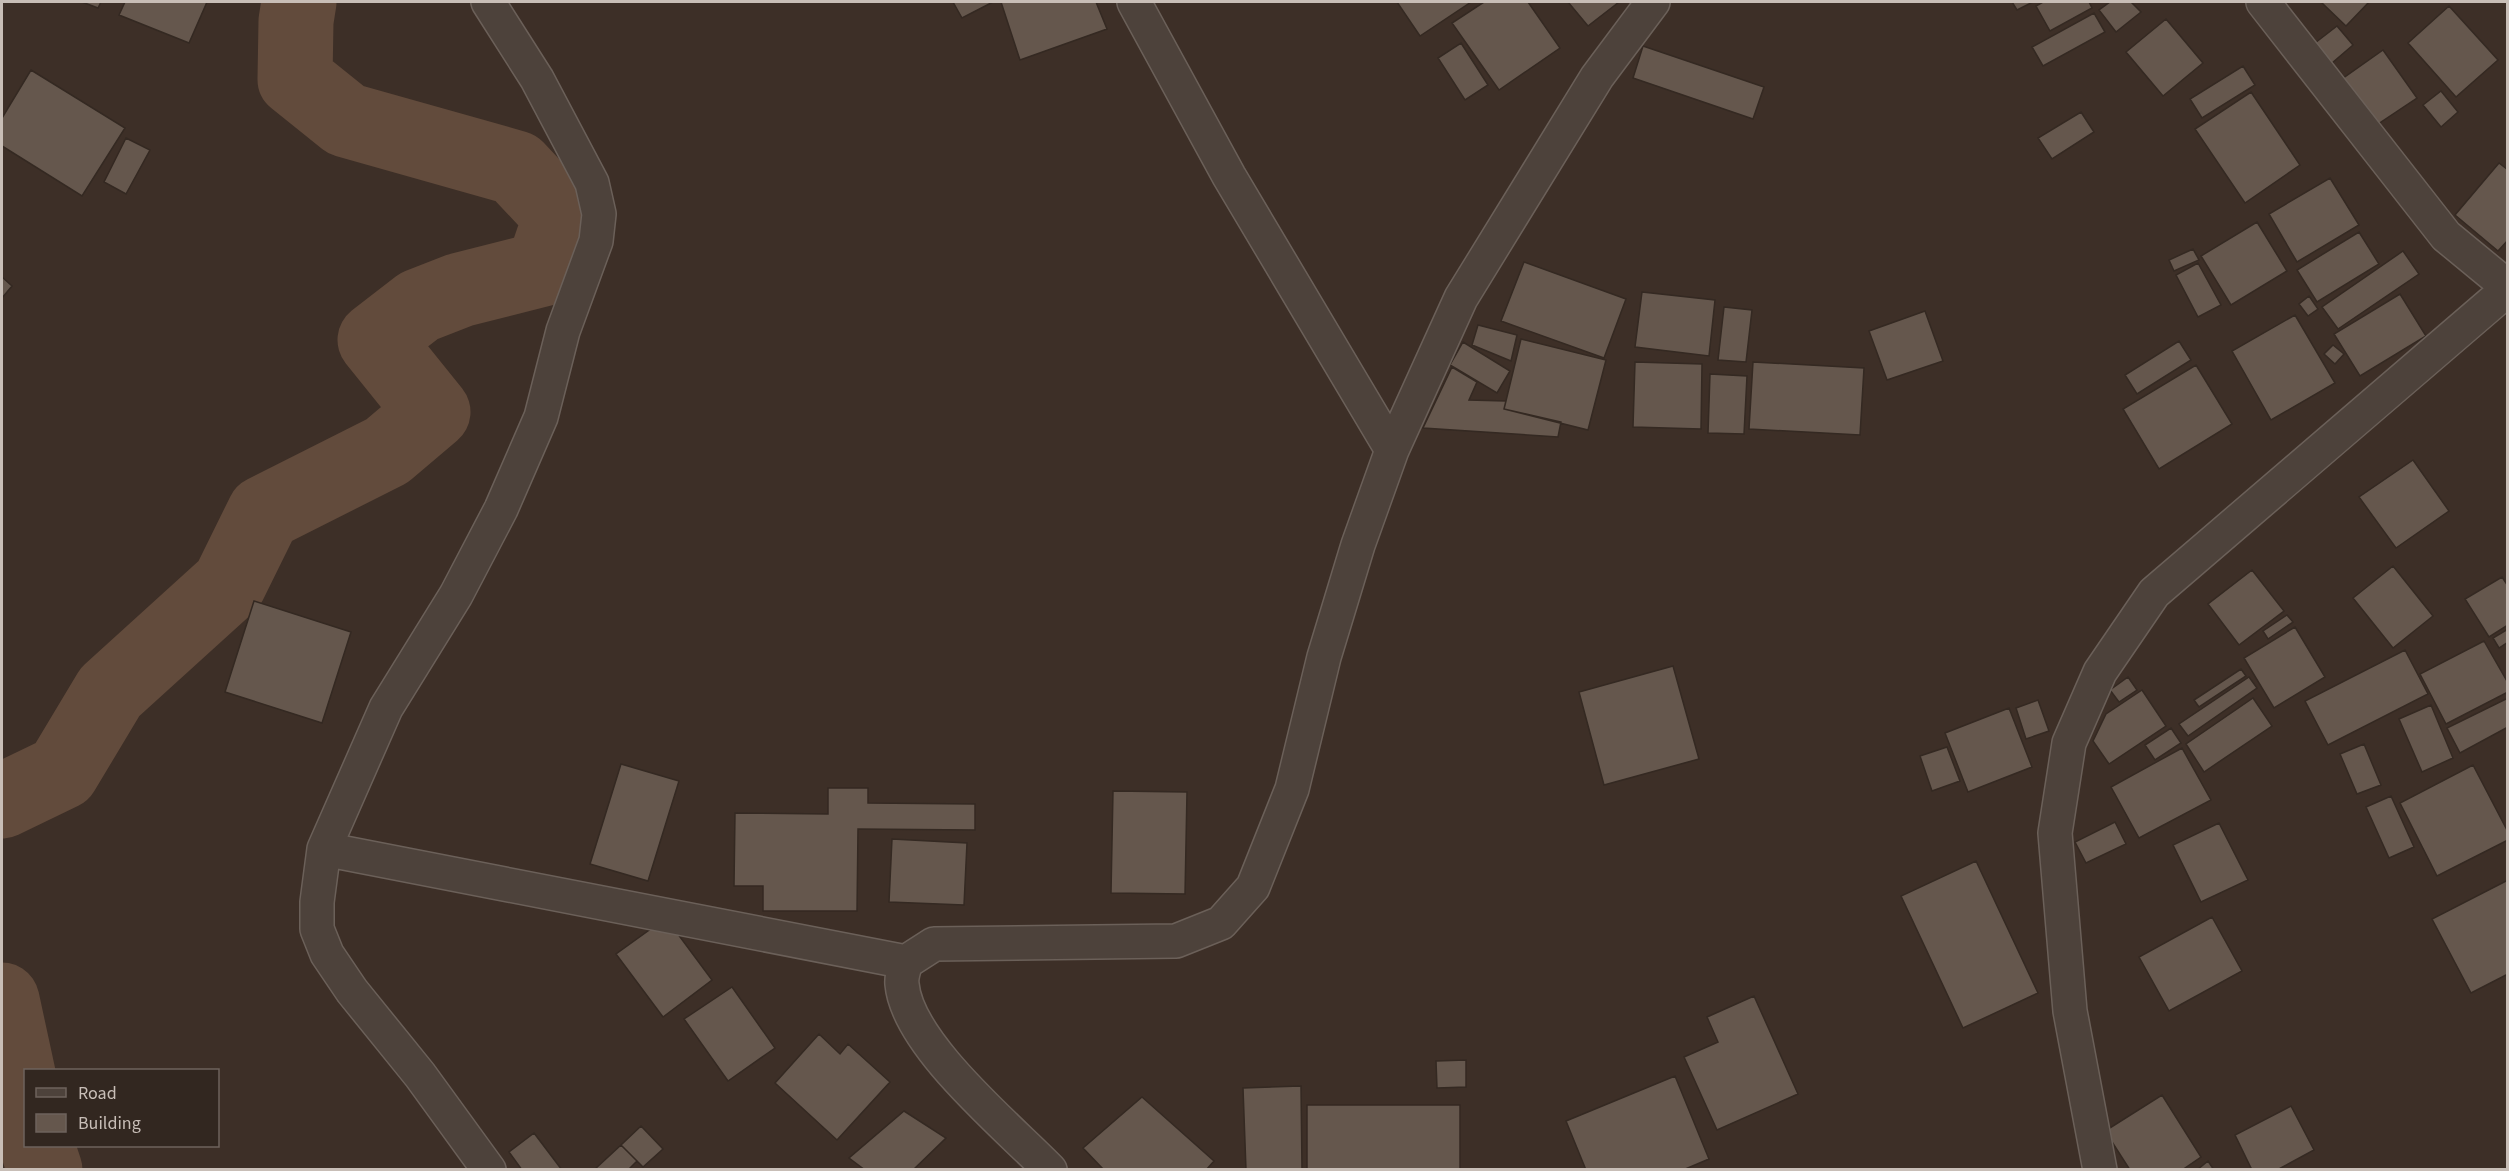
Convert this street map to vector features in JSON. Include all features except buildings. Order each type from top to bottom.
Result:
[{"type":"street","points":[[488,2],[537,79],[592,183],[599,214],[597,241],[563,332],[541,417],[501,509],[456,595],[386,708],[324,849],[317,902],[317,929],[327,954],[352,991],[420,1075],[489,1170]]},
{"type":"street","points":[[1134,2],[1229,176],[1392,450]]},
{"type":"street","points":[[324,849],[906,962],[934,944],[1176,941],[1221,923],[1253,887],[1292,789],[1324,657],[1358,545],[1392,450],[1461,298],[1597,76],[1653,2]]},
{"type":"street","points":[[2100,1170],[2070,1011],[2055,833],[2069,743],[2100,672],[2154,593],[2508,288],[2446,236],[2263,2]]},
{"type":"street","points":[[906,962],[902,984],[910,1012],[944,1066],[1050,1170]]},
{"type":"waterway","points":[[2,801],[62,772],[110,692],[229,584],[264,513],[387,451],[433,412],[375,340],[419,306],[460,290],[543,269],[561,216],[516,168],[346,120],[295,79],[296,21],[299,2]]},
{"type":"waterway","points":[[2,1000],[24,1102]]},
{"type":"waterway","points":[[37,1147],[45,1170]]}]
